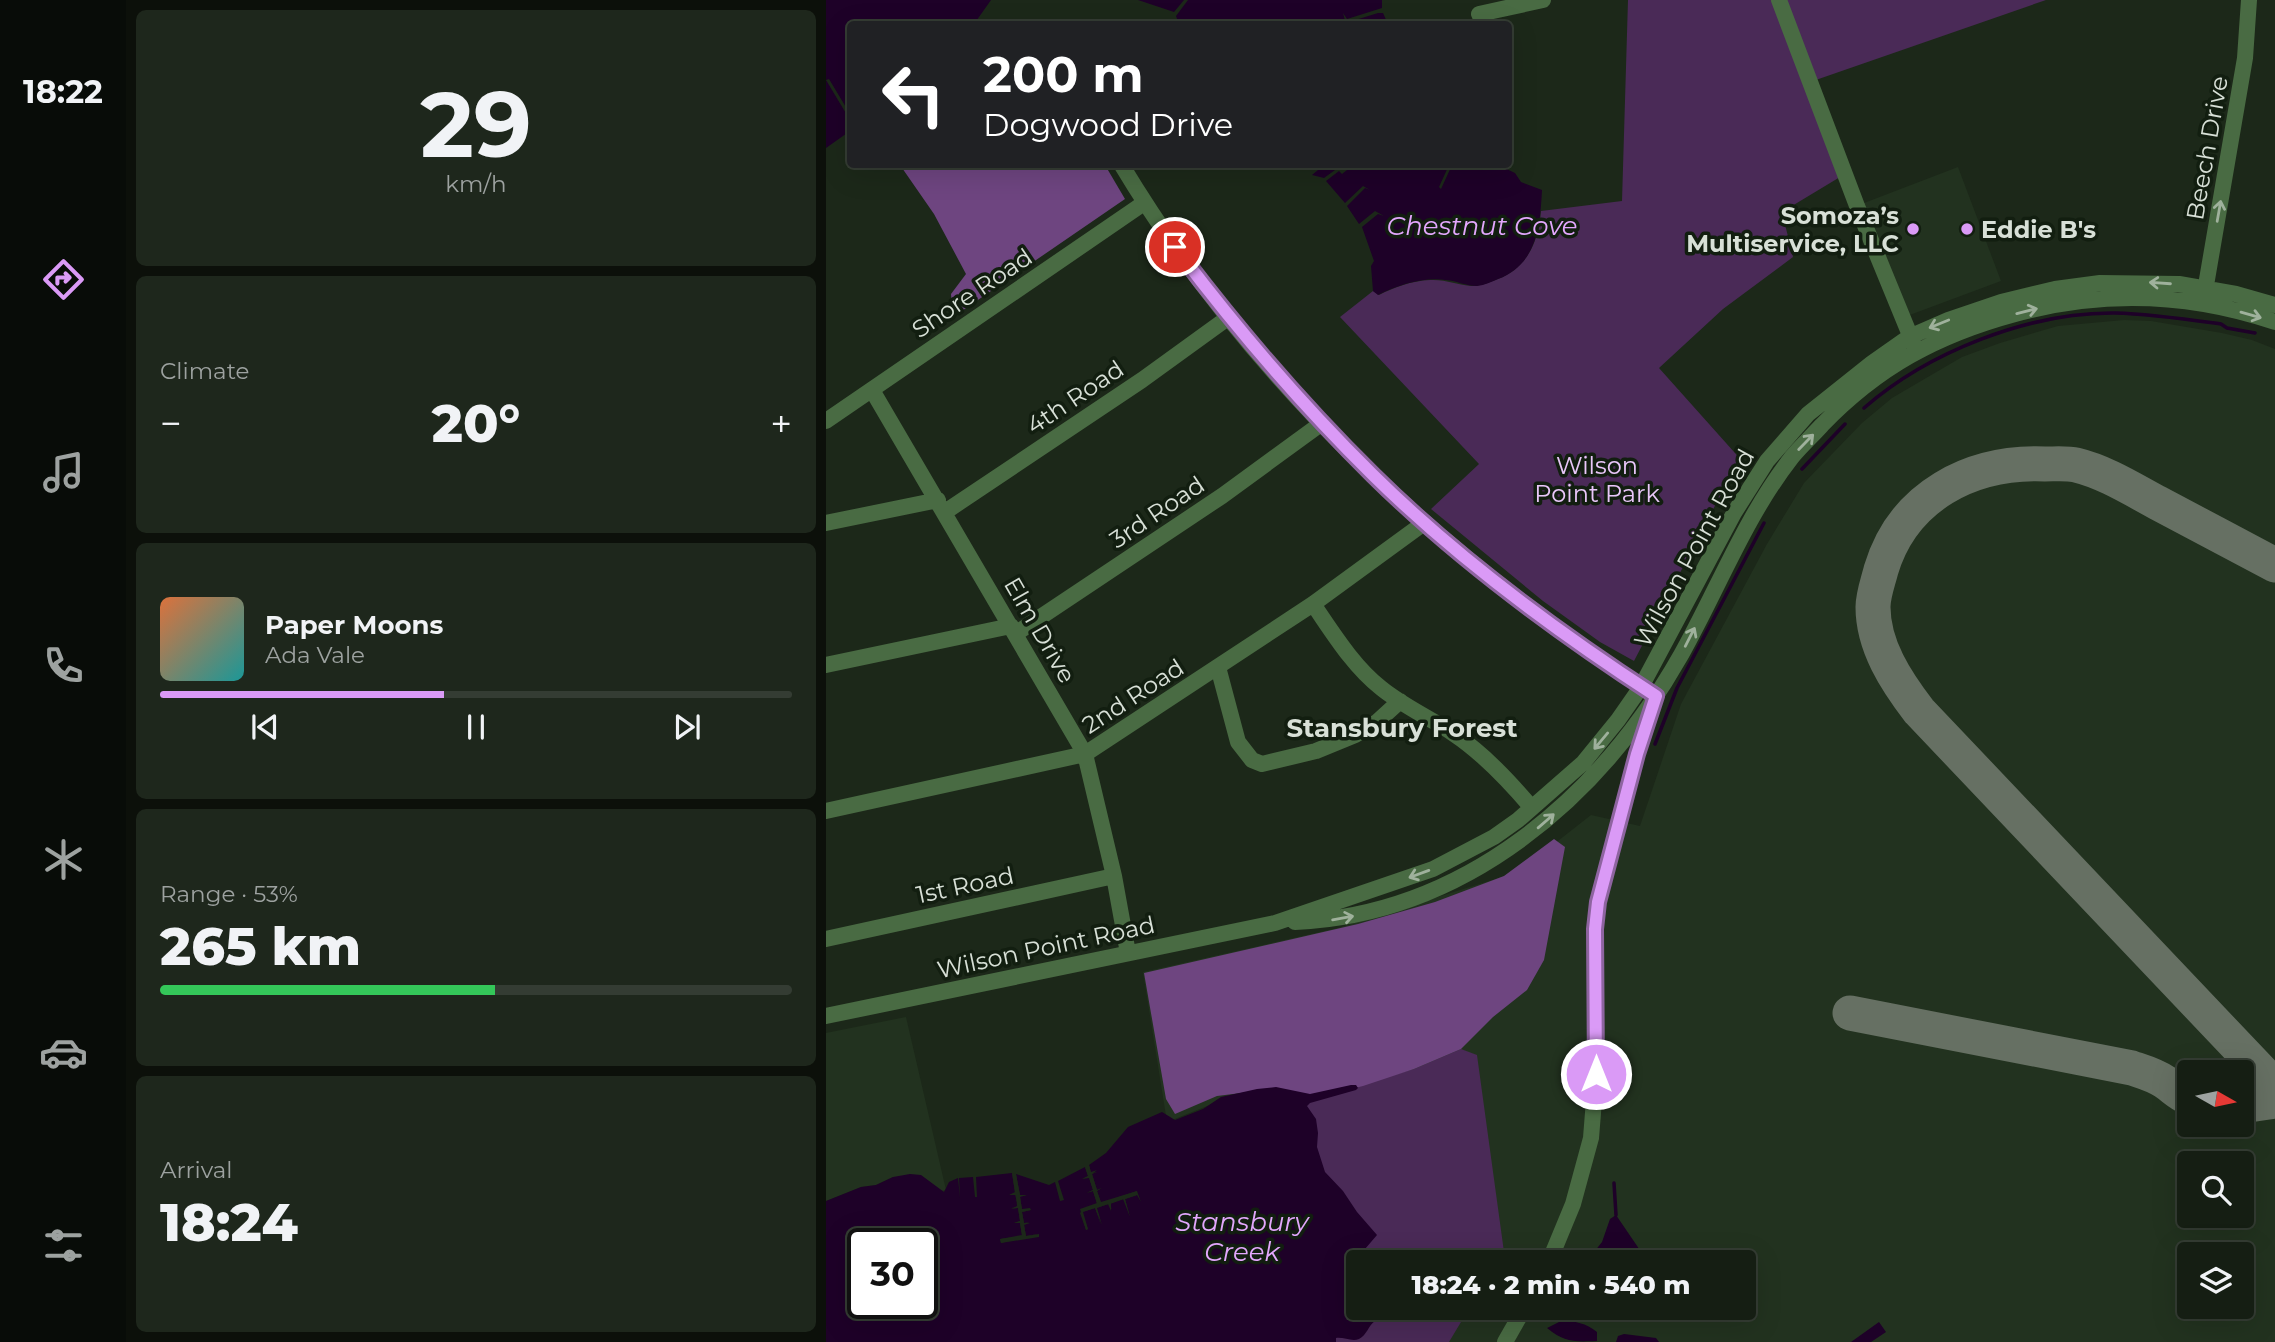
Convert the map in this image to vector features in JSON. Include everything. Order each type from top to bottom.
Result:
[{"type":"street","points":[[1479,14],[1543,0]]},
{"type":"street","points":[[1779,0],[1913,344]]},
{"type":"street","name":"Beech Drive","points":[[2204,295],[2245,58],[2249,0]]},
{"type":"street","points":[[1123,168],[1144,203],[1228,317],[1322,424],[1373,476],[1424,523],[1536,614],[1656,696],[1637,754],[1598,902],[1595,929],[1596,1074],[1591,1138],[1573,1205],[1555,1250]]},
{"type":"street","name":"Shore Road","points":[[826,421],[1144,203]]},
{"type":"street","name":"Wilson Point Road","points":[[826,1016],[1275,923],[1433,869],[1494,837],[1583,763],[1642,687],[1734,513],[1767,461],[1808,414],[1872,363],[1913,344],[2068,302],[2236,293],[2275,305]]},
{"type":"street","name":"Wilson Point Road","points":[[2204,295],[2275,322]]},
{"type":"street","name":"4th Road","points":[[826,523],[942,506],[1142,380],[1228,317]]},
{"type":"street","name":"Wilson Point Road","points":[[1275,923],[1329,921],[1364,914],[1439,888],[1480,868],[1524,839],[1567,801],[1623,741],[1656,696],[1767,491],[1793,455],[1849,398],[1894,364],[1913,344]]},
{"type":"street","name":"Elm Drive","points":[[873,390],[1085,754],[1114,876],[1128,953]]},
{"type":"street","name":"3rd Road","points":[[826,665],[1013,630],[1222,496],[1322,424]]},
{"type":"street","name":"2nd Road","points":[[826,811],[1085,754],[1313,604],[1424,523]]},
{"type":"street","points":[[1313,604],[1342,645],[1378,686],[1478,752],[1511,783],[1532,808]]},
{"type":"street","points":[[1218,667],[1238,742],[1252,760],[1262,764],[1316,751],[1355,735],[1377,722],[1400,701]]},
{"type":"street","name":"1st Road","points":[[826,939],[1114,876]]},
{"type":"street","points":[[1505,1342],[1518,1320]]},
{"type":"shaded area","points":[[1958,167],[2001,281],[1907,316],[1864,203]]},
{"type":"shaded area","points":[[902,168],[1107,168],[1125,199],[953,317],[951,294],[966,274],[934,214]]},
{"type":"shaded area","points":[[2124,320],[2151,321],[2222,333],[2275,349],[2275,1342],[1331,1342],[1249,1099],[1207,1106],[1167,1122],[1143,972],[1338,928],[1502,877],[1540,855],[1591,815],[1640,826],[1681,704],[1767,544],[1804,483],[1862,423],[1892,398],[1962,357],[2058,326]]},
{"type":"shaded area","points":[[1554,839],[1565,847],[1544,960],[1527,990],[1493,1017],[1461,1049],[1414,1069],[1322,1096],[1257,1091],[1217,1096],[1175,1114],[1166,1099],[1144,973],[1358,924],[1435,902],[1504,876]]},
{"type":"shaded area","points":[[906,1017],[946,1190],[941,1191],[893,1177],[826,1201],[826,1033]]},
{"type":"green space","name":"Wilson Point Park","points":[[1628,0],[2046,0],[1810,82],[1845,174],[1782,212],[1793,257],[1723,309],[1659,368],[1743,462],[1719,498],[1634,661],[1600,642],[1543,601],[1431,509],[1479,464],[1340,317],[1373,291],[1379,295],[1403,285],[1423,281],[1441,280],[1472,286],[1498,279],[1517,268],[1530,252],[1538,233],[1541,211],[1622,201]]},
{"type":"green space","points":[[1461,1049],[1477,1055],[1504,1250],[1346,1250],[1346,1320],[1462,1320],[1449,1342],[1332,1342],[1324,1179],[1299,1103],[1414,1069]]},
{"type":"water","points":[[826,0],[991,0],[976,21],[847,21],[847,109],[829,79],[826,80]]},
{"type":"water","points":[[1138,0],[1184,0],[1174,12]]},
{"type":"water","points":[[1188,0],[1382,0],[1382,8],[1347,19],[1343,13],[1345,21],[1178,21],[1176,16]]},
{"type":"water","points":[[1383,13],[1387,21],[1352,21]]},
{"type":"water","points":[[826,80],[847,115],[847,133],[826,148]]},
{"type":"water","name":"Chestnut Cove","points":[[1320,168],[1338,168],[1324,178],[1312,175]]},
{"type":"water","name":"Chestnut Cove","points":[[1346,168],[1448,168],[1439,187],[1441,189],[1451,168],[1504,168],[1515,173],[1521,182],[1542,190],[1534,243],[1521,264],[1511,272],[1485,284],[1473,286],[1437,279],[1402,285],[1378,295],[1373,291],[1371,266],[1374,261],[1362,227],[1378,214],[1384,216],[1375,211],[1359,224],[1347,206],[1365,188],[1370,190],[1363,186],[1345,203],[1326,181],[1339,171],[1342,174],[1347,170]]},
{"type":"water","name":"Stansbury Creek","points":[[1351,1085],[1358,1088],[1307,1106],[1316,1119],[1317,1147],[1325,1172],[1377,1235],[1365,1250],[1346,1250],[1346,1320],[1377,1320],[1359,1339],[1336,1338],[1336,1342],[826,1342],[826,1201],[861,1187],[910,1174],[921,1175],[944,1192],[949,1182],[958,1178],[960,1198],[959,1178],[973,1177],[977,1197],[976,1177],[1012,1173],[1015,1193],[1009,1195],[1015,1194],[1018,1207],[1011,1208],[1018,1208],[1020,1221],[1014,1223],[1020,1223],[1022,1236],[1000,1239],[1001,1243],[1038,1234],[1026,1236],[1024,1224],[1030,1222],[1024,1223],[1022,1212],[1031,1210],[1022,1210],[1020,1196],[1027,1195],[1020,1195],[1016,1174],[1049,1185],[1055,1182],[1060,1201],[1064,1200],[1058,1181],[1085,1167],[1088,1176],[1082,1179],[1089,1177],[1093,1190],[1087,1193],[1093,1191],[1097,1204],[1080,1213],[1086,1230],[1088,1229],[1082,1212],[1095,1208],[1101,1225],[1096,1208],[1109,1204],[1112,1210],[1110,1204],[1124,1199],[1130,1217],[1125,1199],[1137,1195],[1137,1191],[1101,1203],[1097,1191],[1101,1188],[1097,1190],[1092,1174],[1097,1172],[1091,1173],[1089,1165],[1106,1153],[1128,1127],[1162,1112],[1175,1120],[1203,1109],[1221,1097],[1276,1087],[1310,1094]]},
{"type":"water","points":[[1616,1215],[1640,1250],[1596,1250],[1602,1242],[1610,1219]]},
{"type":"water","points":[[1561,1321],[1589,1326],[1597,1332],[1597,1341],[1569,1340],[1547,1328]]},
{"type":"water","points":[[1879,1322],[1886,1332],[1871,1342],[1851,1342]]},
{"type":"water","points":[[1624,1334],[1656,1338],[1659,1342],[1616,1342],[1618,1336]]},
{"type":"pier","points":[[1089,1165],[1091,1172],[1097,1170],[1092,1174],[1097,1190],[1102,1188],[1097,1191],[1101,1202],[1137,1191],[1141,1202],[1137,1195],[1125,1199],[1130,1217],[1123,1199],[1111,1203],[1111,1211],[1108,1204],[1097,1208],[1102,1225],[1095,1208],[1083,1212],[1088,1229],[1086,1230],[1080,1209],[1097,1203],[1093,1191],[1086,1193],[1093,1190],[1089,1178],[1082,1179],[1088,1176],[1085,1167]]},
{"type":"pier","points":[[1012,1173],[1016,1174],[1020,1195],[1027,1195],[1020,1197],[1022,1209],[1031,1210],[1022,1212],[1024,1223],[1030,1223],[1024,1225],[1026,1236],[1039,1234],[1039,1237],[1001,1243],[1000,1239],[1022,1235],[1020,1223],[1014,1223],[1020,1221],[1018,1208],[1011,1209],[1017,1206],[1016,1195],[1009,1195],[1015,1192]]},
{"type":"waterway","points":[[1864,408],[1918,369],[1949,353],[1981,339],[2048,320],[2082,314],[2115,313],[2221,324],[2227,328],[2255,333]]},
{"type":"waterway","points":[[1802,469],[1845,424]]},
{"type":"waterway","points":[[1655,744],[1677,688],[1764,523]]},
{"type":"waterway","points":[[1614,1183],[1616,1215]]},
{"type":"taxiway","points":[[2275,565],[2097,472],[2069,464],[2018,465],[1991,469],[1966,477],[1923,503],[1891,544],[1881,570],[1873,607],[1881,649],[1894,675],[1919,711],[2275,1086]]},
{"type":"taxiway","points":[[1850,1013],[2132,1068],[2157,1077],[2177,1091]]},
{"type":"taxiway","points":[[2254,1104],[2275,1101]]},
{"type":"place","name":"Somoza’s Multiservice, LLC","points":[[1913,229]]},
{"type":"place","name":"Eddie B's","points":[[1967,229]]},
{"type":"district","name":"Stansbury Forest","points":[[1402,728]]},
{"type":"route","points":[[1175,247],[1228,317],[1274,371],[1373,476],[1424,523],[1536,614],[1656,696],[1637,754],[1598,902],[1595,929],[1596,1074]]}]
